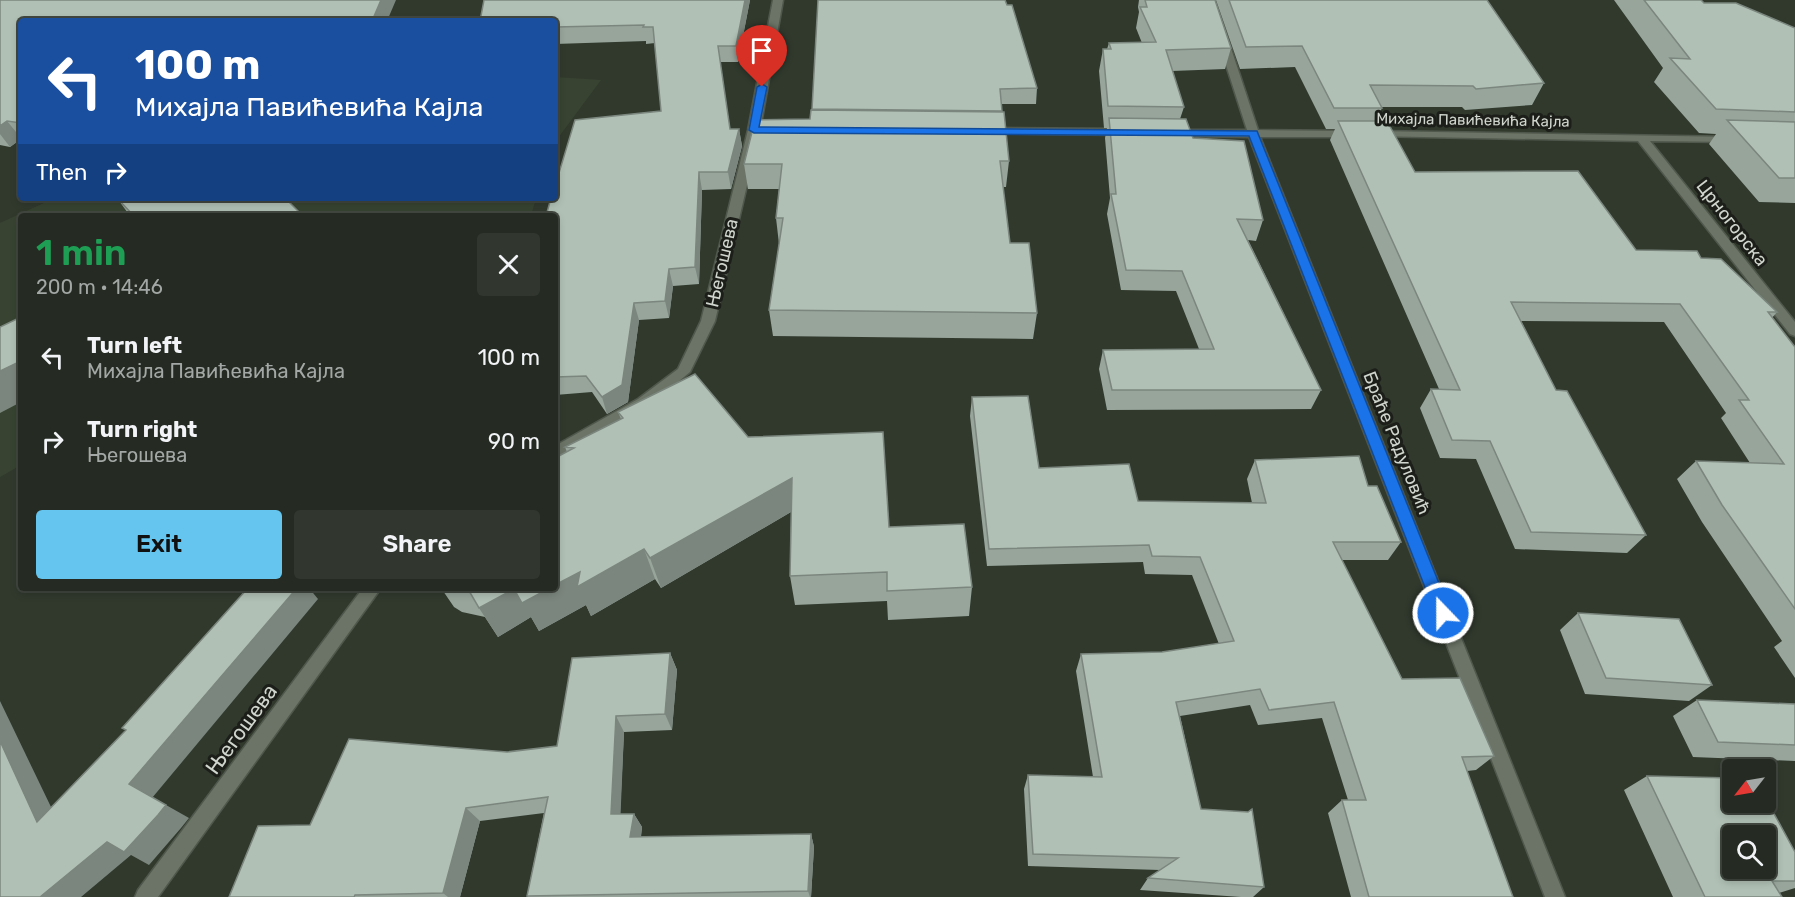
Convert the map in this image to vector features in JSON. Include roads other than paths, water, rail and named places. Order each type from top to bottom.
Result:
[{"type":"street","name":"Његошева","points":[[558,451],[643,404],[683,372],[708,321],[760,130],[778,0]]},
{"type":"street","name":"Браће Радуловић","points":[[1210,0],[1253,133],[1555,897]]},
{"type":"street","points":[[968,131],[1134,132]]},
{"type":"street","name":"Михајла Павићевића Кајла","points":[[1158,133],[1748,140]]},
{"type":"street","name":"Црногорска","points":[[1641,137],[1795,331]]},
{"type":"street","name":"Његошева","points":[[145,897],[371,591]]}]
